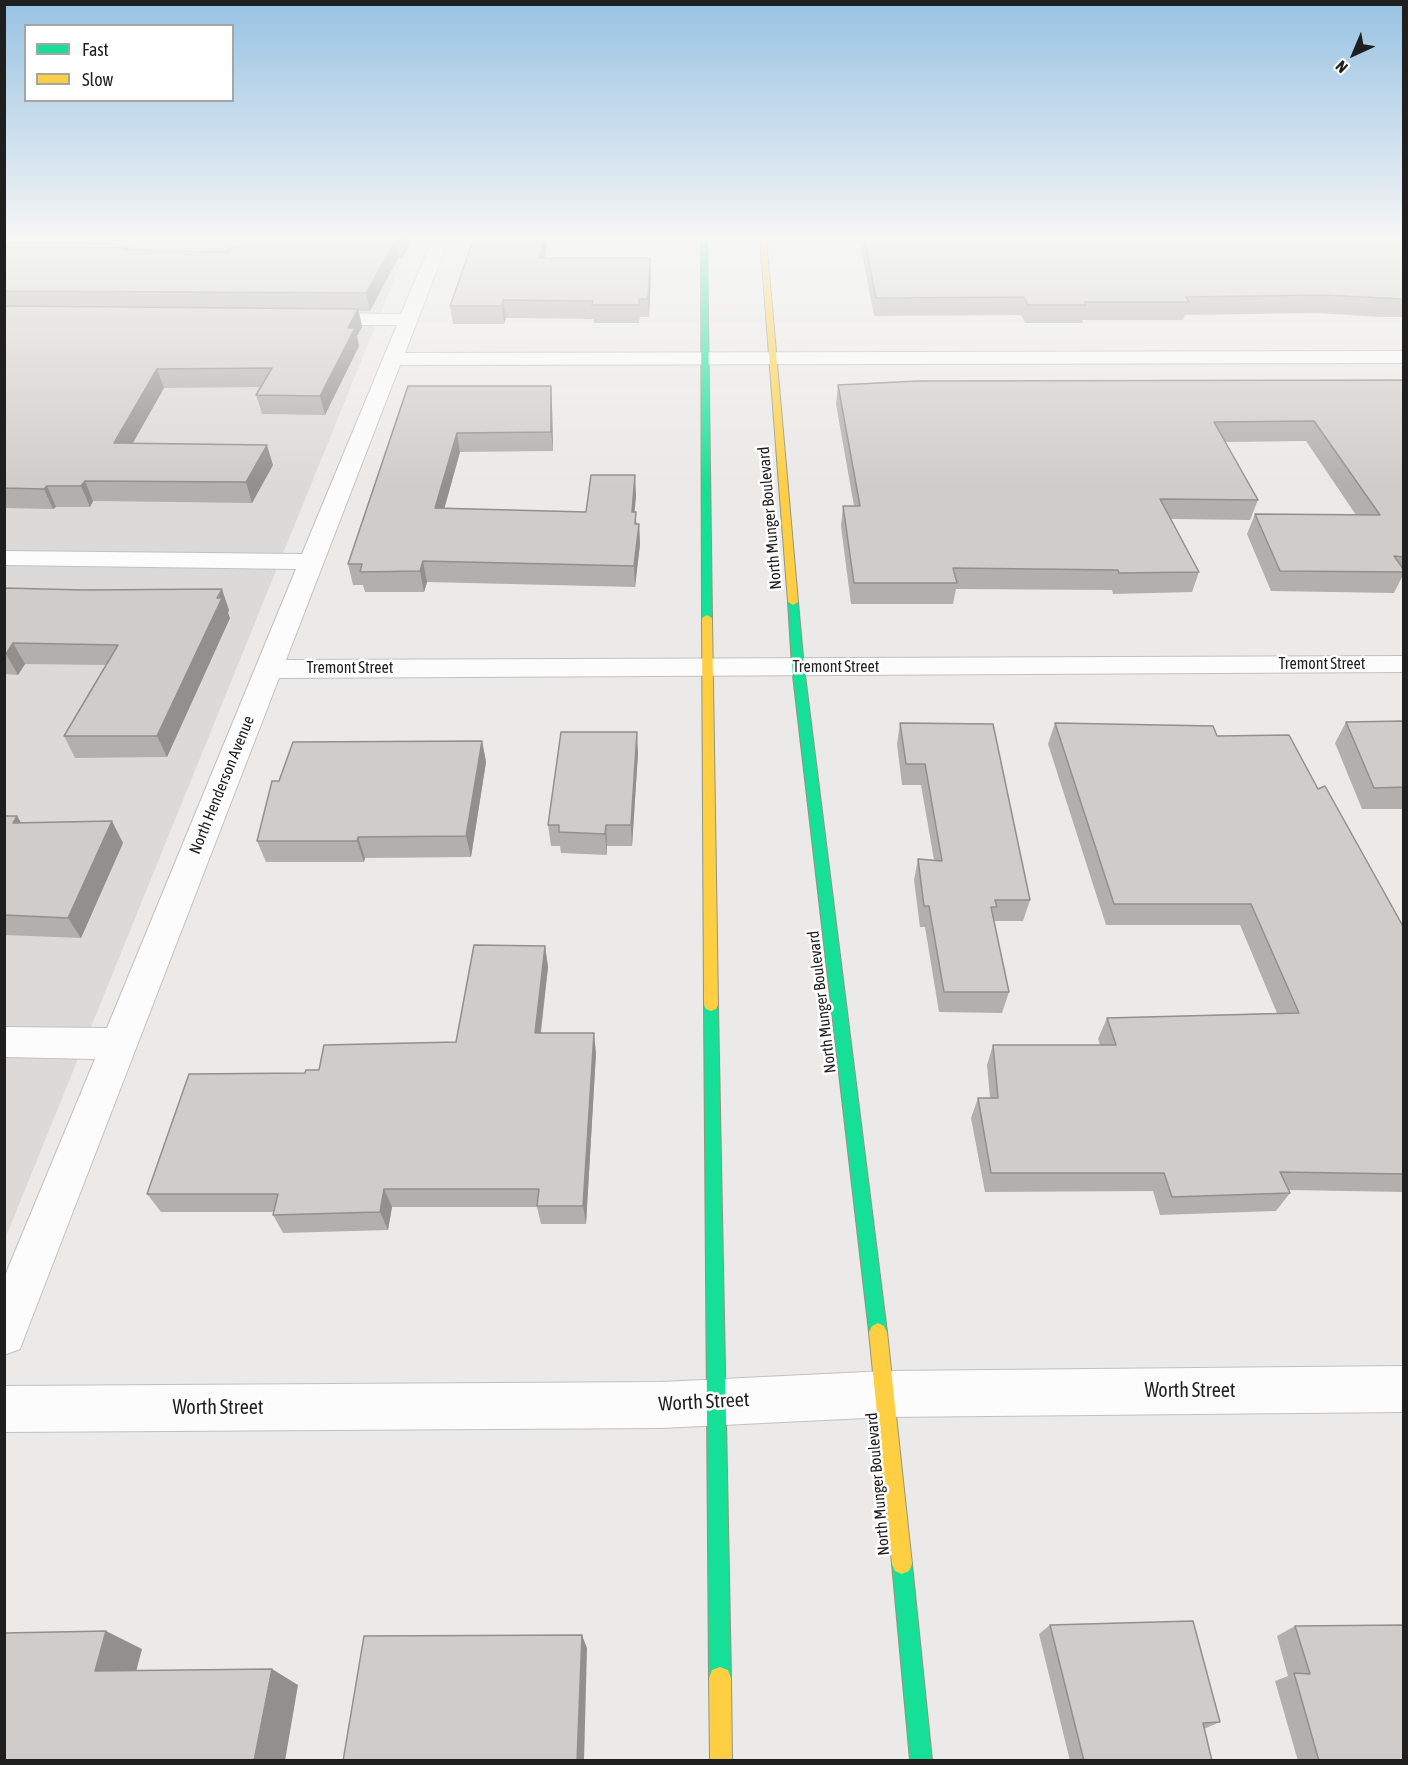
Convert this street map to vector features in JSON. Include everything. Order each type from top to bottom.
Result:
[{"type":"main road","points":[[705,320],[721,1761]]},
{"type":"main road","name":"North Munger Boulevard","points":[[770,320],[798,667],[886,1394],[921,1761]]},
{"type":"street","name":"North Henderson Avenue","points":[[4,1333],[408,320]]},
{"type":"street","points":[[391,359],[1404,357]]},
{"type":"street","points":[[4,558],[310,562]]},
{"type":"street","name":"Tremont Street","points":[[268,669],[1404,664]]},
{"type":"street","points":[[4,1042],[120,1044]]},
{"type":"street","name":"Worth Street","points":[[4,1409],[661,1405],[886,1394],[1404,1389]]},
{"type":"shaded area","points":[[5,320],[378,320],[5,1239]]},
{"type":"building","points":[[4,320],[352,320],[348,328],[355,328],[320,396],[256,395],[272,368],[157,369],[114,443],[267,445],[246,482],[85,481],[81,486],[47,486],[44,489],[4,488]]},
{"type":"building","points":[[1404,380],[1404,557],[1394,556],[1404,572],[1280,571],[1255,514],[1380,515],[1314,421],[1214,422],[1258,500],[1160,499],[1199,572],[1119,573],[1118,570],[953,568],[957,583],[854,583],[843,506],[860,506],[838,385],[918,381]]},
{"type":"building","points":[[408,386],[551,386],[551,432],[457,433],[435,508],[586,512],[591,475],[635,475],[632,512],[636,512],[635,524],[639,524],[634,566],[423,561],[420,571],[360,572],[362,564],[348,564]]},
{"type":"building","points":[[4,588],[222,589],[217,598],[222,598],[157,736],[64,736],[118,645],[13,643],[6,654],[4,653]]},
{"type":"building","points":[[1404,721],[1404,787],[1374,788],[1346,722]]},
{"type":"building","points":[[900,723],[993,724],[1030,900],[995,900],[997,907],[991,907],[1009,992],[944,992],[929,906],[924,906],[918,859],[942,861],[925,764],[906,764]]},
{"type":"building","points":[[1055,723],[1213,726],[1217,736],[1289,735],[1318,789],[1325,786],[1404,928],[1404,1174],[1280,1172],[1290,1193],[1172,1197],[1164,1173],[991,1173],[978,1098],[998,1098],[993,1045],[1116,1045],[1107,1018],[1299,1013],[1251,904],[1114,904]]},
{"type":"building","points":[[561,732],[637,732],[631,825],[606,825],[605,834],[559,832],[559,825],[548,825]]},
{"type":"building","points":[[482,741],[466,836],[358,837],[357,841],[257,841],[272,781],[279,781],[293,742]]},
{"type":"building","points":[[4,816],[17,816],[13,823],[112,821],[68,918],[4,915]]},
{"type":"building","points":[[474,945],[545,946],[535,1033],[594,1033],[583,1206],[537,1206],[539,1189],[384,1189],[380,1212],[273,1215],[278,1194],[147,1194],[189,1074],[305,1073],[306,1070],[319,1070],[324,1045],[456,1042]]},
{"type":"building","points":[[1193,1621],[1220,1722],[1203,1723],[1212,1761],[1084,1761],[1050,1625]]},
{"type":"building","points":[[1404,1625],[1404,1761],[1319,1761],[1294,1673],[1310,1674],[1295,1626]]},
{"type":"building","points":[[106,1631],[95,1671],[272,1669],[254,1761],[4,1761],[4,1633]]},
{"type":"building","points":[[582,1635],[577,1761],[343,1761],[364,1636]]},
{"type":"traffic: fast","points":[[705,320],[707,618]]},
{"type":"traffic: fast","points":[[793,602],[798,667],[878,1332]]},
{"type":"traffic: fast","points":[[711,1005],[720,1678]]},
{"type":"traffic: fast","points":[[902,1564],[921,1760]]},
{"type":"traffic: slow","points":[[770,320],[793,602]]},
{"type":"traffic: slow","points":[[707,618],[711,1005]]},
{"type":"traffic: slow","points":[[878,1332],[902,1564]]},
{"type":"traffic: slow","points":[[720,1678],[721,1760]]}]
